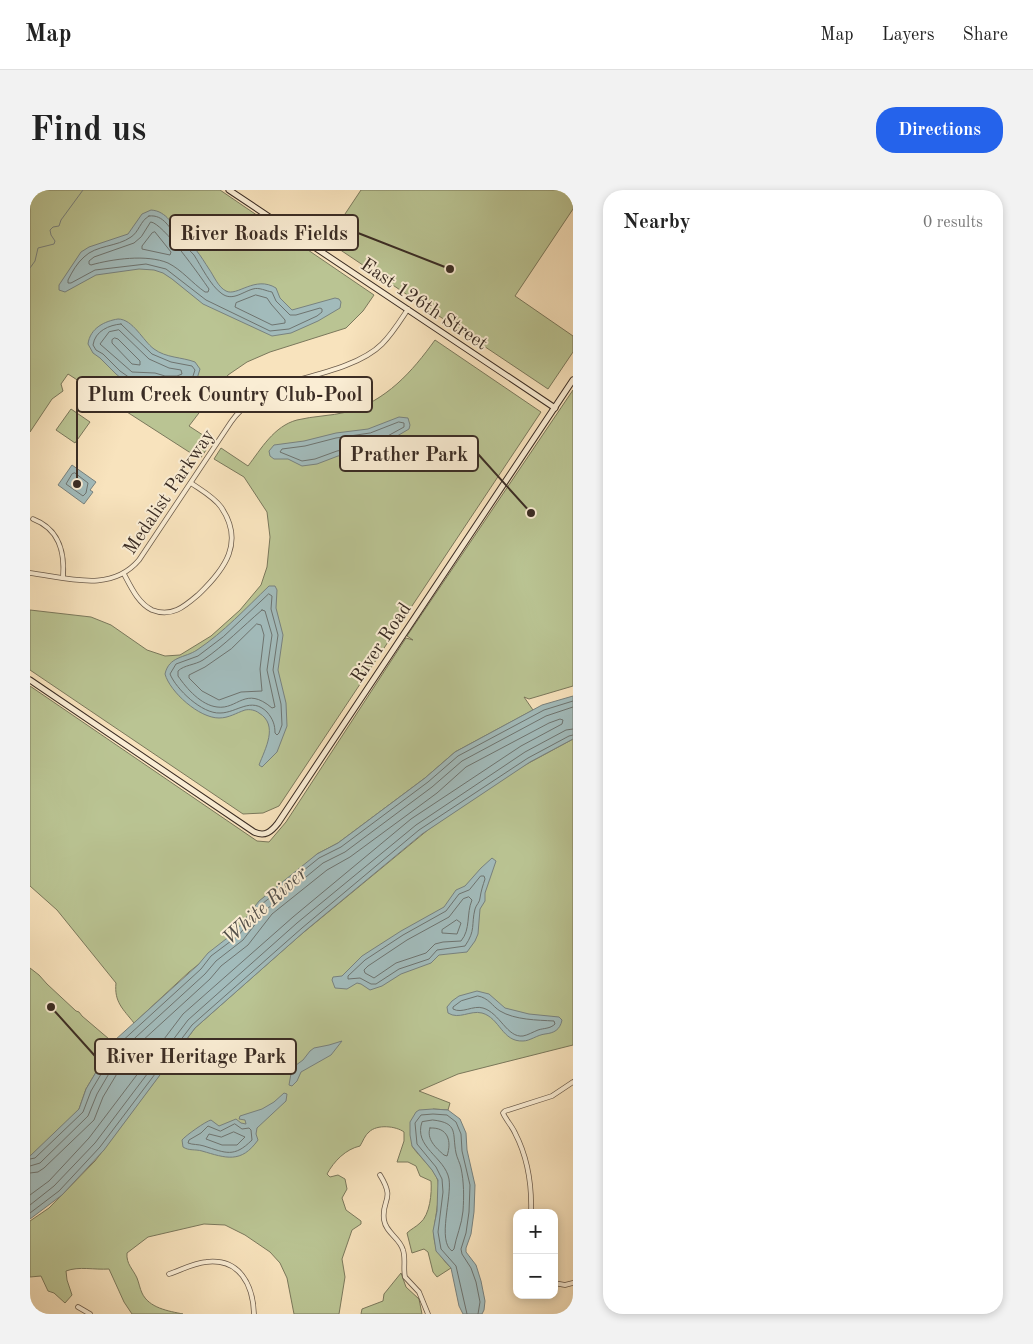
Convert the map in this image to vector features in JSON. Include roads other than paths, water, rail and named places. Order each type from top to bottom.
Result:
[{"type":"street","name":"East 126th Street","points":[[232,191],[555,408]]},
{"type":"street","name":"Medalist Parkway","points":[[30,573],[96,581],[110,580],[124,574],[140,560],[234,418],[253,400],[274,387],[367,357],[387,339],[408,309]]},
{"type":"street","name":"River Road","points":[[30,680],[256,833],[264,835],[272,830],[573,380]]},
{"type":"street","points":[[124,574],[143,604],[155,611],[170,612],[178,611],[188,603],[221,571],[231,547],[228,522],[219,504],[191,483]]},
{"type":"street","points":[[33,519],[48,526],[56,536],[63,558],[63,577]]},
{"type":"street","points":[[531,1209],[531,1189],[527,1164],[515,1132],[502,1113],[552,1096],[573,1082]]},
{"type":"street","points":[[380,1176],[388,1194],[384,1215],[385,1224],[403,1248],[405,1277],[419,1292],[428,1314]]},
{"type":"street","points":[[169,1274],[206,1262],[229,1266],[241,1274],[249,1284],[253,1296],[254,1314]]},
{"type":"street","points":[[558,1283],[573,1283]]},
{"type":"street","points":[[78,1307],[90,1314]]},
{"type":"water","points":[[151,210],[166,216],[198,252],[218,284],[226,291],[235,291],[261,284],[268,285],[276,288],[280,298],[292,310],[335,298],[341,302],[340,308],[318,321],[291,333],[272,336],[203,304],[172,279],[154,270],[139,269],[96,275],[65,292],[59,290],[59,285],[81,252],[89,247],[128,234],[142,214]]},
{"type":"water","points":[[118,319],[133,326],[159,352],[195,362],[200,369],[196,382],[165,388],[154,385],[127,383],[93,353],[88,344],[89,338],[99,326]]},
{"type":"water","points":[[399,417],[408,418],[409,429],[375,449],[338,456],[317,464],[302,466],[288,459],[274,459],[270,456],[269,451],[274,445],[368,429]]},
{"type":"water","points":[[72,465],[96,482],[90,490],[93,492],[84,504],[58,485]]},
{"type":"water","points":[[269,586],[275,586],[277,590],[276,608],[283,635],[278,670],[286,703],[287,726],[277,752],[262,767],[259,765],[269,738],[268,724],[265,718],[254,710],[245,710],[223,718],[203,714],[179,696],[165,674],[170,664],[178,658],[197,650],[216,636]]},
{"type":"water","name":"White River","points":[[573,696],[573,739],[530,762],[422,834],[305,931],[195,1028],[104,1150],[62,1195],[30,1219],[30,1156],[79,1109],[86,1089],[115,1040],[198,965],[208,953],[235,932],[259,901],[317,854],[338,843],[425,778],[455,752],[542,705]]},
{"type":"water","points":[[492,858],[496,861],[485,893],[485,901],[480,909],[478,934],[467,952],[439,955],[431,963],[401,974],[382,986],[370,990],[357,983],[347,989],[335,988],[332,980],[333,977],[342,976],[362,956],[444,907],[456,890],[465,886]]},
{"type":"water","points":[[477,991],[489,994],[505,1008],[529,1014],[559,1017],[562,1020],[561,1023],[554,1032],[523,1041],[510,1038],[493,1020],[482,1013],[456,1016],[448,1013],[447,1007],[452,1001],[459,996]]},
{"type":"water","points":[[342,1041],[331,1055],[301,1072],[297,1081],[292,1086],[289,1085],[292,1068],[303,1060],[310,1051],[314,1048]]},
{"type":"water","points":[[284,1093],[287,1094],[286,1101],[257,1128],[258,1140],[245,1153],[239,1156],[226,1157],[183,1147],[182,1140],[208,1121],[211,1120],[219,1126],[236,1119],[246,1124],[245,1120],[239,1119],[240,1116],[262,1109]]},
{"type":"water","points":[[433,1109],[448,1110],[460,1119],[466,1133],[467,1150],[475,1185],[474,1212],[466,1252],[476,1265],[481,1281],[485,1301],[482,1314],[463,1314],[459,1306],[451,1268],[436,1251],[433,1231],[437,1211],[438,1180],[412,1146],[410,1135],[410,1122],[416,1112]]},
{"type":"waterway","points":[[30,268],[35,261],[38,248],[54,244],[55,241],[50,230],[53,227],[59,226],[61,220],[83,190]]},
{"type":"place","name":"River Roads Fields","points":[[450,269]]},
{"type":"place","name":"Plum Creek Country Club-Pool","points":[[77,484]]},
{"type":"place","name":"Prather Park","points":[[531,513]]},
{"type":"place","name":"River Heritage Park","points":[[51,1007]]}]
